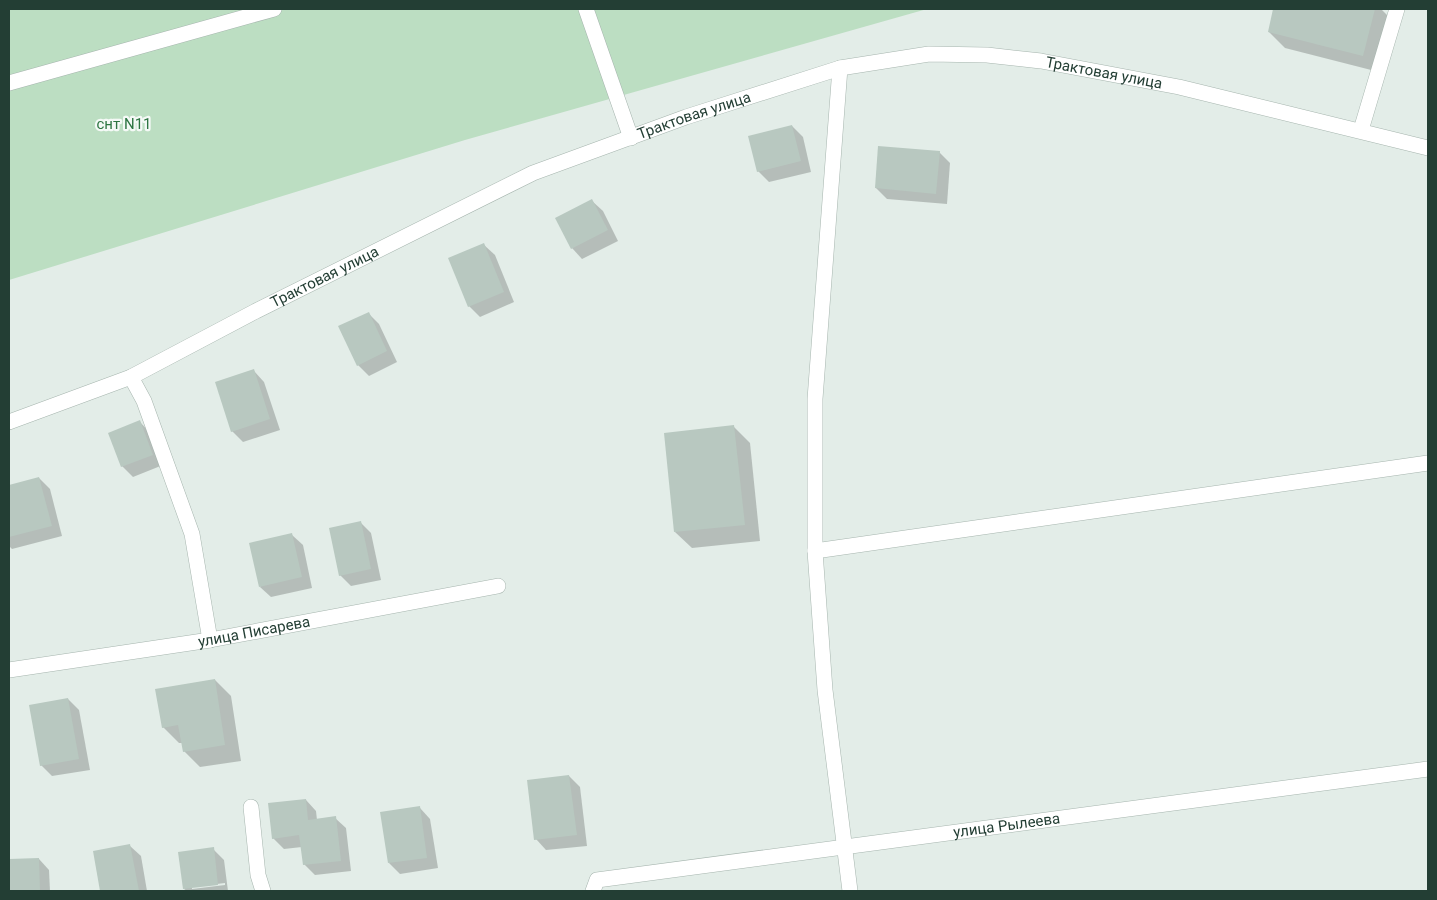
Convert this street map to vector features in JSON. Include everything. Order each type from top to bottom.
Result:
[{"type":"street","points":[[9,82],[274,9]]},
{"type":"street","points":[[586,9],[631,138]]},
{"type":"street","points":[[1361,130],[1397,9]]},
{"type":"street","name":"Трактовая улица","points":[[9,422],[131,377],[265,306],[533,173],[686,117],[840,68],[928,54],[987,55],[1041,61],[1179,87],[1361,130],[1428,148]]},
{"type":"street","points":[[840,68],[815,399],[815,551],[825,690],[850,891]]},
{"type":"street","points":[[131,377],[144,401],[192,534],[210,640]]},
{"type":"street","points":[[815,551],[1428,463]]},
{"type":"street","name":"улица Писарева","points":[[9,670],[210,640],[498,586]]},
{"type":"street","name":"улица Рылеева","points":[[593,891],[597,880],[1428,768]]},
{"type":"street","points":[[251,807],[258,875],[262,891]]},
{"type":"green space","name":"снт N11","points":[[9,9],[927,9],[465,140],[9,280]]},
{"type":"building","points":[[1273,9],[1375,9],[1363,56],[1268,32]]},
{"type":"building","points":[[792,125],[801,161],[757,172],[748,136]]},
{"type":"building","points":[[878,146],[940,151],[936,194],[875,188]]},
{"type":"building","points":[[592,199],[608,230],[571,249],[555,218]]},
{"type":"building","points":[[484,243],[504,292],[468,307],[448,258]]},
{"type":"building","points":[[369,312],[387,351],[357,366],[338,326]]},
{"type":"building","points":[[254,369],[270,419],[231,432],[215,382]]},
{"type":"building","points":[[140,420],[153,455],[121,467],[108,433]]},
{"type":"building","points":[[734,425],[745,525],[674,532],[664,433]]},
{"type":"building","points":[[39,477],[52,526],[9,537],[9,485]]},
{"type":"building","points":[[361,521],[371,569],[339,576],[329,528]]},
{"type":"building","points":[[292,533],[302,577],[259,587],[249,543]]},
{"type":"building","points":[[215,679],[225,745],[183,752],[178,725],[162,728],[155,689]]},
{"type":"building","points":[[68,698],[79,759],[40,766],[29,705]]},
{"type":"building","points":[[569,775],[577,835],[534,840],[527,780]]},
{"type":"building","points":[[306,799],[308,820],[336,816],[341,861],[303,865],[299,835],[272,839],[268,803]]},
{"type":"building","points":[[420,806],[427,858],[388,863],[380,812]]},
{"type":"building","points":[[130,844],[139,891],[100,891],[93,851]]},
{"type":"building","points":[[214,847],[218,885],[183,889],[178,852]]},
{"type":"building","points":[[39,858],[40,891],[9,891],[9,859]]}]
